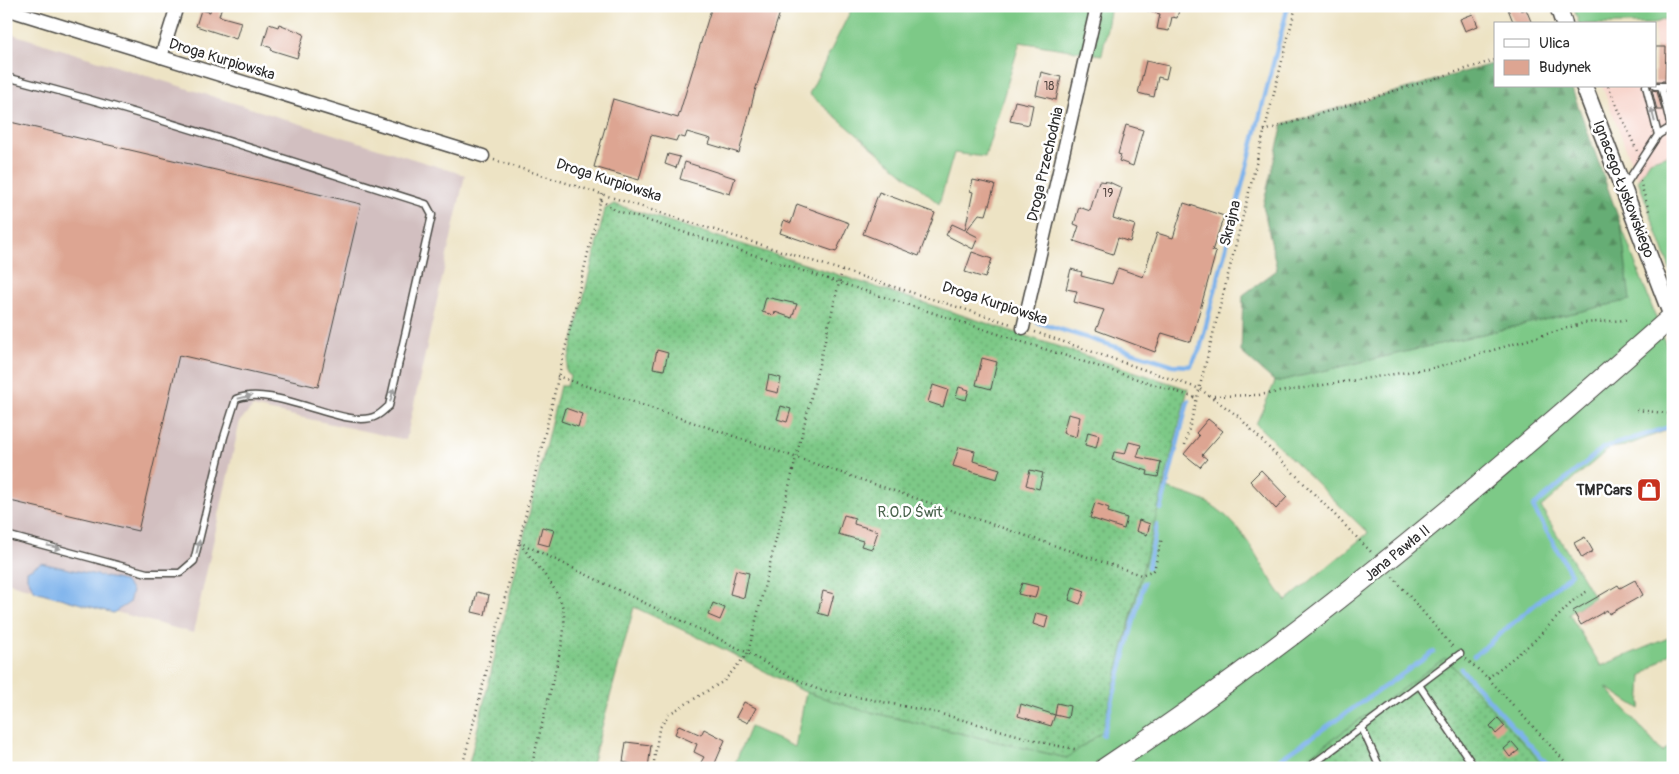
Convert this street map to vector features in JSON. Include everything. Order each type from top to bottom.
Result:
[{"type":"main road","name":"Jana Pawła II","points":[[1105,768],[1252,667],[1410,544],[1672,318]]},
{"type":"street","points":[[161,57],[177,6]]},
{"type":"street","name":"Droga Przechodnia","points":[[1023,328],[1098,6]]},
{"type":"street","points":[[1558,6],[1563,22]]},
{"type":"street","name":"Droga Kurpiowska","points":[[6,9],[483,156]]},
{"type":"street","name":"Ignacego Łyskowskiego","points":[[1588,88],[1672,318]]},
{"type":"lane","points":[[6,77],[99,100],[310,166],[426,204],[432,215],[388,406],[375,417],[355,418],[264,396],[247,394],[236,399],[224,437],[194,561],[180,573],[147,573],[6,535]]},
{"type":"lane","points":[[1624,188],[1658,135],[1672,126],[1658,86],[1673,86]]},
{"type":"lane","points":[[1646,88],[1658,135]]},
{"type":"lane","points":[[1308,768],[1460,654]]},
{"type":"lane","points":[[1419,686],[1475,768]]},
{"type":"lane","points":[[1362,728],[1380,768]]},
{"type":"path","name":"Skrajna","points":[[1184,445],[1296,6]]},
{"type":"path","points":[[1264,131],[1494,60]]},
{"type":"path","name":"Droga Kurpiowska","points":[[483,156],[1023,328],[1200,388],[1238,416],[1370,550]]},
{"type":"path","points":[[462,768],[519,542],[557,376],[602,194]]},
{"type":"path","points":[[601,200],[615,210],[1196,398]]},
{"type":"path","points":[[652,768],[659,729],[669,714],[724,681],[748,653],[842,270]]},
{"type":"path","points":[[1212,396],[1259,395],[1433,368],[1584,323],[1626,320]]},
{"type":"path","points":[[557,376],[1141,575],[1154,570],[1162,538]]},
{"type":"path","points":[[1669,382],[1673,383]]},
{"type":"path","points":[[1637,410],[1673,414]]},
{"type":"path","points":[[519,542],[748,653],[779,671],[817,689],[938,713],[1075,749]]},
{"type":"path","points":[[519,542],[562,605],[565,624],[562,644],[531,768]]},
{"type":"path","points":[[1488,678],[1533,642],[1575,599],[1589,590]]},
{"type":"path","points":[[1413,599],[1460,654],[1488,678],[1571,768]]},
{"type":"shaded area","points":[[1673,16],[1673,153],[1650,161],[1638,180],[1603,88],[1656,88],[1656,23]]},
{"type":"shaded area","points":[[6,32],[465,175],[406,440],[253,407],[240,421],[193,633],[6,582]]},
{"type":"green space","points":[[853,6],[1111,6],[1102,55],[1020,42],[985,157],[954,153],[939,204],[809,94]]},
{"type":"green space","points":[[1573,6],[1673,6],[1673,16],[1656,23],[1578,22]]},
{"type":"green space","points":[[1494,63],[1494,88],[1572,88],[1621,225],[1630,300],[1275,382],[1241,352],[1243,295],[1277,270],[1263,205],[1283,124]]},
{"type":"green space","points":[[1673,153],[1673,277],[1638,180],[1650,161]]},
{"type":"green space","name":"R.O.D Świt","points":[[614,204],[833,273],[1188,389],[1102,732],[1067,758],[857,709],[800,690],[725,650],[634,607],[591,768],[468,768],[560,386],[567,386],[570,376],[566,370],[605,209]]},
{"type":"green space","points":[[1621,225],[1673,363],[1673,428],[1625,446],[1610,448],[1541,507],[1594,597],[1569,614],[1601,666],[1673,636],[1673,650],[1642,676],[1640,709],[1606,687],[1662,752],[1673,744],[1673,763],[1666,768],[1546,768],[1445,658],[1293,768],[817,768],[799,764],[798,768],[733,768],[750,727],[795,747],[806,692],[857,709],[1067,758],[1125,644],[1163,487],[1199,499],[1223,513],[1243,536],[1286,601],[1368,533],[1256,424],[1275,382],[1629,300]]},
{"type":"green space","points":[[1445,658],[1546,768],[1293,768]]},
{"type":"water","points":[[41,563],[124,581],[132,591],[129,603],[113,613],[35,591],[27,578],[27,571]]},
{"type":"building","points":[[211,6],[222,6],[219,16],[241,22],[236,39],[196,26],[201,10],[210,12]]},
{"type":"building","points":[[712,6],[782,6],[755,91],[739,153],[709,144],[711,139],[687,132],[685,138],[678,136],[676,141],[651,135],[639,180],[594,167],[613,99],[678,118]]},
{"type":"building","points":[[1145,6],[1180,6],[1177,18],[1172,17],[1169,31],[1157,29],[1160,14],[1145,10]]},
{"type":"building","points":[[1520,6],[1521,11],[1526,9],[1531,22],[1513,22],[1508,9]]},
{"type":"building","points":[[1473,14],[1478,26],[1465,31],[1460,19]]},
{"type":"building","points":[[269,24],[278,27],[279,24],[304,34],[297,58],[271,50],[272,48],[263,45]]},
{"type":"building","points":[[1656,47],[1666,47],[1665,81],[1656,81]]},
{"type":"building","points":[[1146,61],[1169,66],[1166,79],[1158,77],[1154,97],[1138,93]]},
{"type":"building","points":[[1041,72],[1061,77],[1056,100],[1036,95]]},
{"type":"building","points":[[1652,90],[1657,91],[1662,110],[1657,110]]},
{"type":"building","points":[[1667,91],[1673,92],[1673,111],[1672,111]]},
{"type":"building","points":[[1015,101],[1033,105],[1029,125],[1010,121]]},
{"type":"building","points":[[6,121],[361,204],[318,387],[179,355],[138,531],[6,500]]},
{"type":"building","points":[[1126,125],[1143,130],[1133,166],[1119,161],[1121,155],[1118,154]]},
{"type":"building","points":[[668,154],[680,157],[676,168],[665,164]]},
{"type":"building","points":[[685,162],[735,178],[730,194],[680,179]]},
{"type":"building","points":[[973,180],[995,185],[986,215],[979,214],[966,231],[978,237],[973,249],[946,235],[952,224],[965,230],[973,192],[970,191]]},
{"type":"building","points":[[1099,181],[1109,182],[1122,188],[1113,218],[1135,225],[1130,242],[1118,238],[1113,254],[1074,241],[1079,226],[1074,224],[1079,207],[1090,211]]},
{"type":"building","points":[[879,192],[935,213],[919,256],[863,234]]},
{"type":"building","points":[[1184,203],[1224,216],[1212,251],[1216,252],[1191,342],[1162,333],[1155,352],[1096,330],[1104,310],[1074,302],[1077,291],[1066,289],[1071,269],[1082,272],[1081,276],[1112,284],[1118,268],[1143,277],[1157,233],[1173,238]]},
{"type":"building","points":[[797,204],[849,223],[836,252],[780,233],[784,220],[791,223]]},
{"type":"building","points":[[972,252],[992,259],[985,278],[965,272]]},
{"type":"building","points":[[766,297],[797,304],[792,318],[775,312],[774,315],[762,312]]},
{"type":"building","points":[[657,350],[668,353],[664,370],[653,368]]},
{"type":"building","points":[[982,358],[997,362],[991,389],[976,385]]},
{"type":"building","points":[[769,375],[781,378],[778,393],[766,390]]},
{"type":"building","points":[[933,385],[948,390],[943,407],[928,402]]},
{"type":"building","points":[[959,387],[969,390],[966,400],[956,397]]},
{"type":"building","points":[[781,406],[791,409],[787,422],[777,419]]},
{"type":"building","points":[[565,408],[582,414],[578,427],[561,421]]},
{"type":"building","points":[[1068,414],[1080,417],[1076,437],[1063,433]]},
{"type":"building","points":[[1208,419],[1223,431],[1202,455],[1207,459],[1200,467],[1184,454],[1199,436],[1196,433]]},
{"type":"building","points":[[1088,432],[1099,435],[1096,448],[1085,445]]},
{"type":"building","points":[[1129,442],[1141,445],[1137,457],[1161,462],[1158,477],[1147,475],[1148,471],[1112,460],[1114,452],[1125,454]]},
{"type":"building","points":[[959,447],[975,451],[973,461],[1000,469],[997,479],[953,466]]},
{"type":"building","points":[[1030,470],[1043,473],[1039,489],[1026,485]]},
{"type":"building","points":[[1261,470],[1287,497],[1276,509],[1250,481]]},
{"type":"building","name":"TMPCars","points":[[1651,482],[1657,494],[1647,499],[1641,486]]},
{"type":"building","points":[[1095,503],[1109,508],[1108,512],[1127,518],[1124,529],[1090,518]]},
{"type":"building","points":[[844,515],[855,518],[854,524],[878,531],[872,549],[861,546],[863,541],[838,534]]},
{"type":"building","points":[[1139,520],[1150,524],[1147,535],[1136,531]]},
{"type":"building","points":[[542,527],[554,530],[549,546],[538,543]]},
{"type":"building","points":[[1585,537],[1593,551],[1582,558],[1574,543]]},
{"type":"building","points":[[736,570],[749,573],[744,598],[730,594]]},
{"type":"building","points":[[1635,580],[1643,595],[1609,614],[1607,610],[1581,625],[1573,611],[1618,585],[1620,588]]},
{"type":"building","points":[[1022,583],[1038,587],[1035,598],[1018,594]]},
{"type":"building","points":[[1073,587],[1085,591],[1080,604],[1069,600]]},
{"type":"building","points":[[823,591],[834,594],[828,616],[818,613]]},
{"type":"building","points":[[477,592],[489,595],[485,615],[472,612]]},
{"type":"building","points":[[713,603],[725,608],[720,620],[708,615]]},
{"type":"building","points":[[1036,613],[1048,616],[1045,628],[1033,624]]},
{"type":"building","points":[[744,702],[756,708],[748,723],[736,717]]},
{"type":"building","points":[[1057,703],[1070,706],[1068,718],[1055,715]]},
{"type":"building","points":[[1021,704],[1055,715],[1051,726],[1018,716]]},
{"type":"building","points":[[1498,718],[1505,726],[1496,734],[1490,726]]},
{"type":"building","points":[[679,725],[701,735],[704,729],[725,740],[713,768],[700,764],[704,757],[694,752],[697,744],[675,734]]},
{"type":"building","points":[[626,742],[651,745],[648,768],[631,768],[632,764],[623,762]]},
{"type":"building","points":[[1512,742],[1519,750],[1510,757],[1504,749]]},
{"type":"waterway","points":[[1038,313],[1037,322],[1173,365],[1191,365],[1200,349],[1288,6]]},
{"type":"waterway","points":[[1161,509],[1188,401]]},
{"type":"waterway","points":[[1474,656],[1571,574],[1533,507],[1603,448],[1673,426]]},
{"type":"waterway","points":[[1148,567],[1157,525]]},
{"type":"waterway","points":[[1103,735],[1144,583]]},
{"type":"waterway","points":[[1267,768],[1434,652]]},
{"type":"waterway","points":[[1461,669],[1551,768]]},
{"type":"place","name":"TMPCars","points":[[1649,490]]}]
